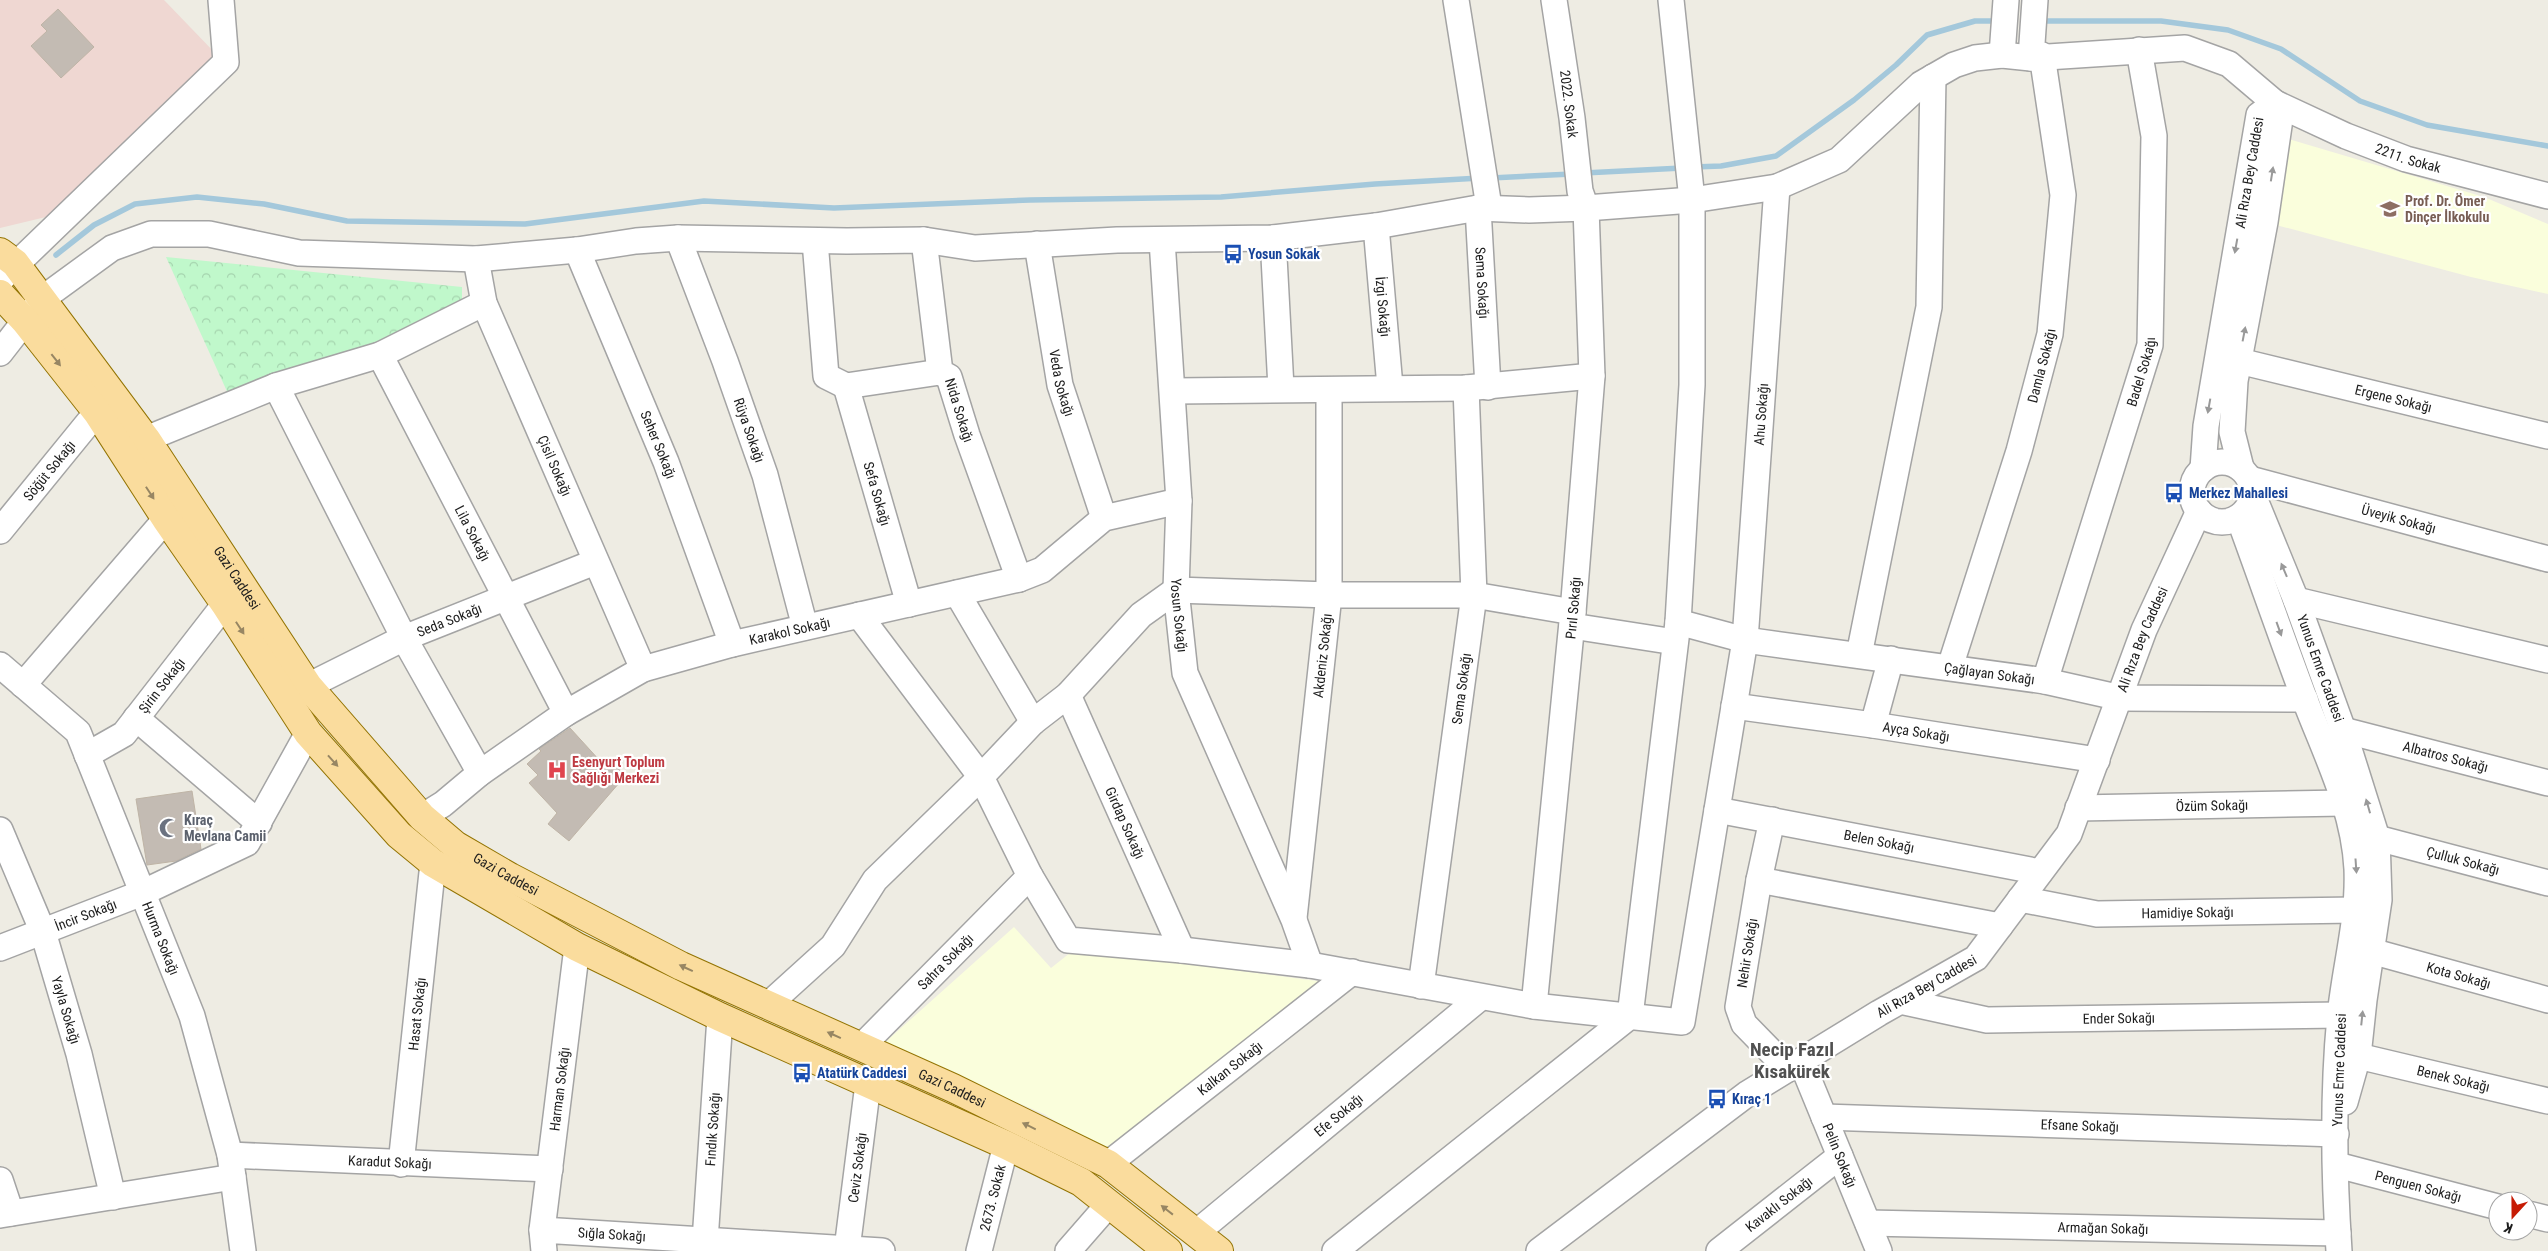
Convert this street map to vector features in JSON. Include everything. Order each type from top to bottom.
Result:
[{"type":"main road","name":"Gazi Caddesi","points":[[5,265],[42,299],[146,439],[308,686],[422,817],[455,845],[510,877],[681,966],[953,1088],[1108,1164],[1219,1251]]},
{"type":"main road","name":"Gazi Caddesi","points":[[0,294],[26,322],[97,412],[308,733],[399,835],[432,863],[577,947],[720,1017],[1006,1145],[1081,1182],[1168,1251]]},
{"type":"street","points":[[5,265],[226,62],[222,0]]},
{"type":"street","name":"Sema Sokağı","points":[[1421,986],[1474,595],[1477,388],[1485,204],[1483,160],[1456,0]]},
{"type":"street","name":"2022. Sokak","points":[[1554,0],[1583,200]]},
{"type":"street","points":[[1335,1251],[1630,1016],[1677,632],[1692,385],[1692,194],[1671,0]]},
{"type":"street","name":"Damla Sokağı","points":[[1950,667],[2018,451],[2050,334],[2064,195],[2035,52],[2034,6]]},
{"type":"street","points":[[2002,50],[2005,7]]},
{"type":"street","name":"2211. Sokak","points":[[0,353],[42,299],[112,248],[151,234],[208,234],[299,252],[476,260],[577,250],[636,241],[678,238],[815,241],[924,240],[975,248],[1036,244],[1273,238],[1376,226],[1485,204],[1529,210],[1583,200],[1777,187],[1839,160],[1921,84],[1954,65],[2002,50],[2035,52],[2185,48],[2228,64],[2275,103],[2346,136],[2406,159],[2548,196]]},
{"type":"street","name":"Badel Sokağı","points":[[2045,681],[2150,345],[2154,136],[2139,50]]},
{"type":"street","points":[[1859,655],[1929,307],[1933,77]]},
{"type":"street","name":"Ali Rıza Bey Caddesi","points":[[2203,469],[2206,426],[2259,115],[2275,103],[2280,120],[2279,128],[2265,222],[2239,361],[2232,432],[2248,481]]},
{"type":"street","name":"Ahu Sokağı","points":[[1630,1016],[1682,1022],[1745,640],[1777,187]]},
{"type":"street","name":"Pırıl Sokağı","points":[[1534,1006],[1572,619],[1592,376],[1583,200]]},
{"type":"street","name":"İzgi Sokağı","points":[[1376,226],[1390,387]]},
{"type":"street","name":"Rüya Sokağı","points":[[678,238],[725,361],[765,475],[805,627]]},
{"type":"street","points":[[1273,238],[1281,388]]},
{"type":"street","name":"Nida Sokağı","points":[[924,240],[940,372],[949,377],[967,435],[1019,579]]},
{"type":"street","name":"Yosun Sokağı","points":[[1162,240],[1174,391],[1179,500],[1176,590],[1185,673],[1294,920],[1310,965]]},
{"type":"street","points":[[815,241],[826,376],[846,386],[940,372]]},
{"type":"street","name":"Veda Sokağı","points":[[1036,244],[1060,385],[1104,518]]},
{"type":"street","name":"Seher Sokağı","points":[[577,250],[666,462],[732,644]]},
{"type":"street","name":"Çisil Sokağı","points":[[476,260],[484,303],[643,669]]},
{"type":"street","points":[[146,439],[276,386],[380,355],[484,303]]},
{"type":"street","name":"Lila Sokağı","points":[[380,355],[566,713]]},
{"type":"street","name":"Ergene Sokağı","points":[[2239,361],[2548,436]]},
{"type":"street","points":[[1174,391],[1281,388],[1329,390],[1390,387],[1477,388],[1592,376]]},
{"type":"street","points":[[276,386],[404,638],[480,773]]},
{"type":"street","name":"Sefa Sokağı","points":[[846,386],[909,604]]},
{"type":"street","name":"Akdeniz Sokağı","points":[[1294,920],[1329,595],[1329,390]]},
{"type":"street","name":"Söğüt Sokağı","points":[[0,531],[97,412]]},
{"type":"street","points":[[2222,461],[2248,481],[2250,504],[2238,518],[2222,522],[2206,517],[2195,505],[2192,491],[2193,482],[2203,469],[2212,463],[2222,461]]},
{"type":"street","name":"Üveyik Sokağı","points":[[2248,481],[2548,558]]},
{"type":"street","name":"Yunus Emre Caddesi","points":[[2248,481],[2296,600],[2343,730],[2377,838],[2379,900],[2358,1056],[2336,1134]]},
{"type":"street","name":"Karakol Sokağı","points":[[422,817],[443,804],[480,773],[566,713],[643,669],[732,644],[1019,579],[1042,570],[1104,518],[1179,500]]},
{"type":"street","name":"Ali Rıza Bey Caddesi","points":[[1539,1251],[1747,1094],[1900,1001],[1976,958],[2069,834],[2121,698],[2144,630],[2199,511]]},
{"type":"street","name":"Yunus Emre Caddesi","points":[[2238,518],[2304,700],[2344,802],[2351,827],[2357,868],[2356,910],[2340,1015],[2336,1134]]},
{"type":"street","points":[[23,685],[166,519]]},
{"type":"street","name":"Seda Sokağı","points":[[308,686],[404,638],[595,562]]},
{"type":"street","points":[[768,1005],[833,946],[874,880],[981,777],[1033,722],[1068,695],[1141,615],[1176,590]]},
{"type":"street","name":"Çağlayan Sokağı","points":[[1176,590],[1329,595],[1474,595],[1572,619],[1950,667],[2045,681],[2121,698],[2304,700]]},
{"type":"street","points":[[957,593],[1033,722]]},
{"type":"street","points":[[2296,600],[2548,660]]},
{"type":"street","name":"Şirin Sokağı","points":[[87,755],[124,734],[225,604]]},
{"type":"street","points":[[859,615],[981,777],[1030,876],[1068,940],[1182,950],[1310,965],[1534,1006],[1630,1016]]},
{"type":"street","points":[[1873,725],[1891,659]]},
{"type":"street","name":"Hurma Sokağı","points":[[0,665],[78,732],[192,1016],[231,1166],[243,1251]]},
{"type":"street","name":"Girdap Sokağı","points":[[1068,695],[1182,950]]},
{"type":"street","name":"Ayça Sokağı","points":[[1734,706],[1873,725],[2097,760]]},
{"type":"street","points":[[136,718],[259,823]]},
{"type":"street","name":"Albatros Sokağı","points":[[2343,730],[2548,783]]},
{"type":"street","name":"İncir Sokağı","points":[[0,948],[142,893],[247,843],[308,733]]},
{"type":"street","name":"Özüm Sokağı","points":[[2078,808],[2344,802]]},
{"type":"street","name":"Belen Sokağı","points":[[1717,810],[2040,872]]},
{"type":"street","name":"Nehir Sokağı","points":[[1772,820],[1759,880],[1738,1007],[1744,1024],[1794,1065]]},
{"type":"street","name":"Yayla Sokağı","points":[[0,830],[43,932],[79,1054],[113,1197]]},
{"type":"street","name":"Çulluk Sokağı","points":[[2377,838],[2548,883]]},
{"type":"street","name":"Hasat Sokağı","points":[[401,1164],[432,863]]},
{"type":"street","name":"Sahra Sokağı","points":[[861,1047],[1030,876]]},
{"type":"street","points":[[1759,880],[2000,926]]},
{"type":"street","name":"Hamidiye Sokağı","points":[[2020,899],[2097,914],[2356,910]]},
{"type":"street","name":"Harman Sokağı","points":[[543,1241],[577,947]]},
{"type":"street","name":"Kota Sokağı","points":[[2371,951],[2548,1000]]},
{"type":"street","name":"Kalkan Sokağı","points":[[1108,1164],[1352,972]]},
{"type":"street","name":"Efe Sokağı","points":[[1196,1232],[1481,997]]},
{"type":"street","name":"Ender Sokağı","points":[[1900,1001],[1988,1020],[2340,1015]]},
{"type":"street","name":"Fındık Sokağı","points":[[705,1241],[720,1017]]},
{"type":"street","name":"Benek Sokağı","points":[[2358,1056],[2548,1101]]},
{"type":"street","name":"Pelin Sokağı","points":[[1794,1065],[1824,1117],[1879,1251]]},
{"type":"street","name":"Ceviz Sokağı","points":[[847,1249],[868,1084]]},
{"type":"street","name":"Efsane Sokağı","points":[[1824,1117],[2336,1134]]},
{"type":"street","points":[[2336,1134],[2339,1242]]},
{"type":"street","name":"2673. Sokak","points":[[979,1251],[1006,1145]]},
{"type":"street","name":"Kavaklı Sokağı","points":[[1719,1251],[1840,1156]]},
{"type":"street","name":"Karadut Sokağı","points":[[6,1214],[113,1197],[231,1166],[401,1164],[550,1169]]},
{"type":"street","name":"Penguen Sokağı","points":[[2337,1165],[2488,1204]]},
{"type":"street","points":[[0,1180],[6,1214]]},
{"type":"street","points":[[1068,1251],[1109,1204]]},
{"type":"street","name":"Armağan Sokağı","points":[[1868,1223],[2339,1242]]},
{"type":"street","name":"Sığla Sokağı","points":[[543,1241],[705,1241],[882,1251]]},
{"type":"street","points":[[243,1251],[248,1251]]},
{"type":"shaded area","points":[[0,0],[164,0],[216,54],[50,216],[0,228]]},
{"type":"shaded area","name":"Prof. Dr. Ömer Dinçer İlkokulu","points":[[2278,136],[2484,197],[2548,224],[2548,294],[2471,277],[2265,222]]},
{"type":"shaded area","points":[[1014,927],[1051,968],[1075,949],[1325,982],[1105,1152],[1044,1114],[882,1045]]},
{"type":"green space","points":[[166,257],[462,287],[462,311],[230,398]]},
{"type":"building","points":[[58,9],[94,47],[61,78],[31,46],[47,31],[41,25]]},
{"type":"building","points":[[570,728],[601,762],[605,757],[626,775],[569,841],[548,824],[557,813],[529,783],[538,775],[527,764],[541,751],[539,749]]},
{"type":"building","name":"Kıraç Mevlana Camii","points":[[192,791],[201,849],[176,861],[147,865],[136,799]]},
{"type":"waterway","points":[[1694,167],[1721,166],[1776,156],[1854,100],[1896,65],[1927,35],[1975,21],[1999,21]]},
{"type":"waterway","points":[[2040,21],[2161,21],[2228,30],[2281,49],[2360,101],[2427,125],[2548,146]]},
{"type":"waterway","points":[[1584,173],[1682,168]]},
{"type":"waterway","points":[[1491,178],[1572,174]]},
{"type":"waterway","points":[[56,255],[94,225],[135,204],[197,197],[264,204],[347,221],[525,224],[704,201],[834,208],[1030,200],[1221,197],[1375,184],[1480,178]]},
{"type":"place","name":"Prof. Dr. Ömer Dinçer İlkokulu","points":[[2390,209]]},
{"type":"place","name":"Yosun Sokak","points":[[1233,254]]},
{"type":"place","name":"Merkez Mahallesi","points":[[2174,493]]},
{"type":"place","name":"Esenyurt Toplum Sağlığı Merkezi","points":[[557,770]]},
{"type":"place","name":"Kıraç Mevlana Camii","points":[[169,828]]},
{"type":"place","name":"Atatürk Caddesi","points":[[802,1073]]},
{"type":"place","name":"Kıraç 1","points":[[1717,1099]]},
{"type":"district","name":"Necip Fazıl Kısakürek","points":[[1792,1060]]}]
